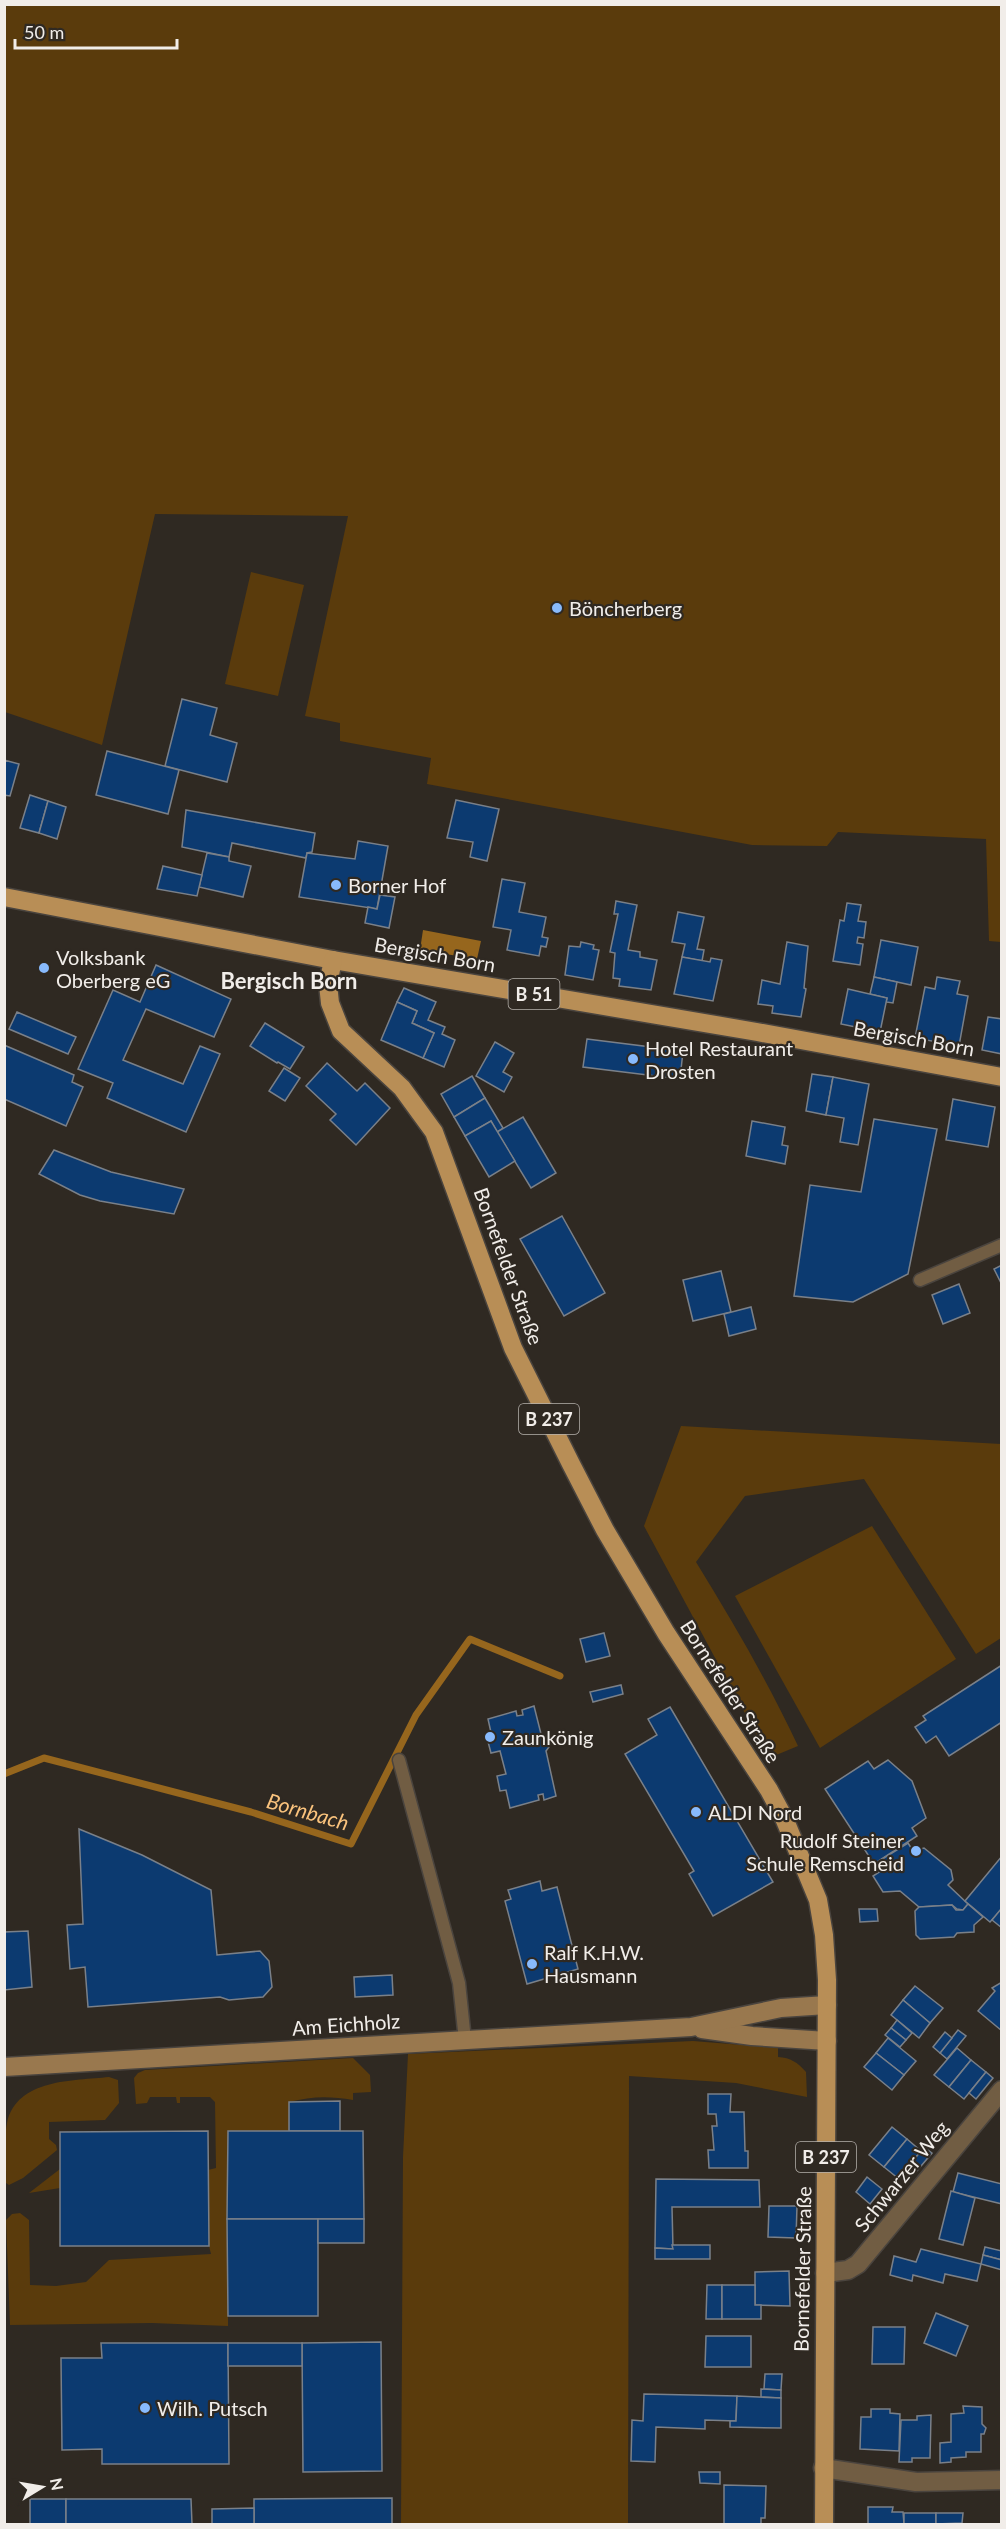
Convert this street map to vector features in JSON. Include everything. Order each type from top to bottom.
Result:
[{"type":"main road","name":"Bergisch Born","points":[[4,897],[333,960],[757,1032],[1002,1077]]},
{"type":"main road","name":"Bornefelder Straße","points":[[333,960],[328,984],[330,1003],[341,1031],[402,1088],[434,1132],[513,1348],[605,1530],[666,1633],[769,1790],[784,1818],[818,1900],[826,1948],[827,2005],[824,2524]]},
{"type":"main road","name":"Am Eichholz","points":[[4,2067],[691,2027],[781,2008],[827,2005]]},
{"type":"main road","name":"Am Eichholz","points":[[691,2027],[752,2036],[827,2041]]},
{"type":"street","name":"Schwarzer Weg","points":[[825,2273],[848,2270],[862,2259],[1002,2090]]},
{"type":"street","points":[[823,2468],[916,2482],[1002,2480]]},
{"type":"lane","points":[[920,1280],[1002,1245]]},
{"type":"lane","points":[[399,1760],[459,1983],[465,2040]]},
{"type":"shaded area","points":[[5,4],[1001,5],[1001,942],[989,941],[986,839],[838,832],[827,846],[752,845],[427,784],[431,758],[340,741],[340,723],[305,716],[348,516],[155,514],[102,745],[5,712]]},
{"type":"shaded area","points":[[251,572],[304,585],[278,696],[225,684]]},
{"type":"shaded area","points":[[423,930],[481,941],[477,959],[420,950]]},
{"type":"shaded area","points":[[681,1426],[1001,1444],[1001,1638],[976,1654],[864,1479],[745,1496],[696,1562],[750,1652],[798,1746],[769,1758],[644,1526]]},
{"type":"shaded area","points":[[872,1526],[956,1659],[820,1748],[735,1596]]},
{"type":"shaded area","points":[[693,2041],[778,2048],[778,2057],[794,2061],[806,2072],[807,2097],[736,2083],[629,2076],[628,2524],[401,2524],[403,2157],[408,2054]]},
{"type":"shaded area","points":[[353,2058],[370,2075],[371,2092],[353,2093],[353,2100],[321,2097],[289,2102],[289,2131],[228,2131],[228,2326],[152,2323],[10,2325],[6,2220],[12,2214],[20,2213],[29,2220],[30,2285],[56,2286],[86,2282],[109,2260],[211,2254],[208,2170],[216,2168],[215,2102],[210,2097],[180,2097],[180,2103],[177,2103],[176,2097],[150,2097],[147,2103],[136,2104],[134,2078],[138,2073],[145,2070]]},
{"type":"shaded area","points":[[109,2077],[118,2080],[119,2103],[105,2120],[49,2122],[49,2139],[56,2145],[57,2150],[23,2178],[9,2185],[6,2183],[7,2123],[13,2108],[22,2097],[34,2090],[64,2081]]},
{"type":"shaded area","points":[[60,2169],[60,2188],[29,2193]]},
{"type":"building","points":[[182,699],[217,708],[210,735],[237,743],[227,782],[165,766]]},
{"type":"building","points":[[107,751],[179,770],[168,814],[96,795]]},
{"type":"building","points":[[4,760],[19,764],[10,796],[4,795]]},
{"type":"building","points":[[30,795],[48,801],[39,833],[20,828]]},
{"type":"building","points":[[456,800],[499,809],[487,861],[470,857],[473,842],[447,838]]},
{"type":"building","points":[[48,801],[66,807],[57,839],[39,833]]},
{"type":"building","points":[[186,810],[315,833],[312,852],[307,853],[306,858],[232,843],[229,857],[182,847]]},
{"type":"building","points":[[358,841],[388,846],[377,909],[299,897],[307,853],[355,859]]},
{"type":"building","points":[[207,853],[229,857],[229,861],[251,866],[243,897],[199,887]]},
{"type":"building","points":[[163,866],[202,875],[197,896],[157,889]]},
{"type":"building","points":[[502,879],[525,883],[519,912],[546,917],[542,937],[548,938],[546,947],[541,946],[539,956],[507,950],[511,930],[493,927]]},
{"type":"building","points":[[380,895],[395,897],[389,928],[365,923],[368,907],[377,909]]},
{"type":"building","points":[[616,901],[637,905],[628,950],[640,952],[640,957],[657,960],[651,990],[619,986],[620,979],[613,978],[615,953],[610,952],[618,914],[614,914]]},
{"type":"building","points":[[847,903],[861,905],[858,921],[866,922],[864,938],[858,937],[857,943],[863,944],[860,965],[833,961],[840,920],[844,921]]},
{"type":"building","points":[[678,912],[704,917],[697,949],[704,950],[702,961],[682,957],[685,944],[672,942]]},
{"type":"building","points":[[881,940],[918,947],[911,985],[874,977]]},
{"type":"building","points":[[581,942],[594,945],[593,949],[599,950],[593,980],[565,975],[569,946],[580,947]]},
{"type":"building","points":[[787,942],[808,946],[804,988],[806,989],[801,1017],[772,1013],[773,1006],[758,1004],[762,980],[780,984]]},
{"type":"building","points":[[682,957],[710,962],[711,958],[722,960],[713,1001],[674,994]]},
{"type":"building","points":[[156,965],[231,999],[214,1037],[146,1009],[123,1060],[183,1084],[200,1046],[220,1054],[186,1132],[107,1098],[113,1083],[78,1069],[113,990],[140,1002]]},
{"type":"building","points":[[874,977],[897,982],[893,1003],[886,1002],[887,998],[870,994]]},
{"type":"building","points":[[937,977],[960,981],[957,994],[968,996],[959,1046],[915,1038],[925,987],[935,989]]},
{"type":"building","points":[[404,988],[436,1002],[428,1020],[445,1027],[442,1034],[455,1040],[444,1067],[423,1058],[434,1033],[412,1023],[417,1011],[397,1002]]},
{"type":"building","points":[[848,989],[887,998],[880,1032],[841,1024]]},
{"type":"building","points":[[397,1002],[417,1011],[412,1023],[434,1033],[423,1058],[381,1040]]},
{"type":"building","points":[[17,1012],[76,1037],[68,1054],[9,1029]]},
{"type":"building","points":[[988,1017],[1002,1019],[1002,1054],[982,1050]]},
{"type":"building","points":[[265,1023],[304,1047],[290,1069],[250,1046]]},
{"type":"building","name":"Hotel Restaurant Drosten","points":[[587,1039],[683,1051],[680,1079],[583,1067]]},
{"type":"building","points":[[495,1042],[514,1053],[503,1072],[512,1077],[504,1092],[476,1076]]},
{"type":"building","points":[[4,1045],[74,1075],[72,1082],[83,1087],[66,1126],[4,1099]]},
{"type":"building","points":[[327,1063],[357,1091],[365,1083],[390,1108],[356,1145],[330,1120],[336,1114],[306,1086]]},
{"type":"building","points":[[284,1068],[300,1078],[285,1101],[269,1091]]},
{"type":"building","points":[[812,1074],[833,1077],[826,1115],[806,1111]]},
{"type":"building","points":[[472,1076],[485,1098],[454,1117],[441,1094]]},
{"type":"building","points":[[833,1077],[869,1084],[858,1145],[840,1142],[844,1118],[826,1115]]},
{"type":"building","points":[[485,1098],[503,1128],[497,1132],[491,1121],[465,1136],[454,1117]]},
{"type":"building","points":[[953,1099],[995,1107],[988,1147],[946,1140]]},
{"type":"building","points":[[523,1117],[556,1173],[531,1188],[497,1132]]},
{"type":"building","points":[[874,1119],[937,1129],[908,1274],[853,1302],[794,1296],[810,1185],[861,1192]]},
{"type":"building","points":[[491,1121],[515,1161],[489,1177],[465,1136]]},
{"type":"building","points":[[752,1121],[785,1127],[782,1145],[788,1146],[785,1164],[746,1156]]},
{"type":"building","points":[[54,1150],[111,1172],[184,1189],[174,1214],[100,1201],[80,1195],[39,1174]]},
{"type":"building","points":[[562,1216],[605,1293],[564,1316],[520,1239]]},
{"type":"building","points":[[1002,1265],[1002,1285],[994,1269]]},
{"type":"building","points":[[721,1271],[731,1312],[693,1321],[683,1280]]},
{"type":"building","points":[[959,1284],[970,1313],[943,1324],[932,1295]]},
{"type":"building","points":[[751,1307],[756,1329],[729,1336],[724,1314]]},
{"type":"building","points":[[604,1633],[610,1656],[586,1662],[580,1639]]},
{"type":"building","points":[[1002,1665],[1002,1722],[949,1756],[936,1736],[926,1743],[915,1727],[926,1720],[923,1716]]},
{"type":"building","points":[[621,1685],[623,1694],[593,1702],[590,1692]]},
{"type":"building","points":[[534,1706],[542,1738],[549,1737],[549,1747],[546,1751],[556,1796],[544,1800],[543,1794],[538,1795],[539,1800],[510,1808],[506,1790],[500,1791],[497,1776],[506,1774],[500,1751],[491,1753],[487,1738],[492,1737],[488,1719],[516,1711],[517,1716],[523,1715],[522,1710]]},
{"type":"building","name":"ALDI Nord","points":[[670,1707],[773,1882],[713,1916],[689,1874],[694,1871],[625,1754],[657,1735],[648,1719]]},
{"type":"building","points":[[888,1760],[912,1781],[926,1818],[912,1828],[917,1836],[874,1864],[825,1789],[868,1761],[874,1769]]},
{"type":"building","points":[[79,1829],[142,1855],[211,1890],[217,1955],[260,1951],[269,1961],[272,1987],[263,1997],[229,2000],[220,1997],[88,2007],[85,1967],[70,1969],[67,1925],[83,1924]]},
{"type":"building","points":[[908,1843],[913,1851],[924,1848],[951,1870],[953,1880],[948,1885],[968,1904],[963,1910],[952,1905],[919,1907],[900,1891],[883,1892],[873,1876],[884,1869],[879,1861]]},
{"type":"building","points":[[1002,1856],[1002,1909],[990,1922],[965,1901]]},
{"type":"building","points":[[540,1881],[542,1891],[557,1887],[578,1969],[527,1984],[505,1901],[511,1899],[508,1890]]},
{"type":"building","points":[[968,1904],[983,1917],[974,1925],[974,1932],[957,1933],[954,1937],[920,1939],[916,1935],[915,1911],[919,1907],[952,1905],[956,1910],[963,1910]]},
{"type":"building","points":[[859,1909],[877,1909],[878,1921],[860,1922]]},
{"type":"building","points":[[1002,1909],[1002,1928],[992,1920]]},
{"type":"building","points":[[28,1931],[32,1987],[4,1990],[4,1932]]},
{"type":"building","points":[[392,1975],[393,1995],[355,1997],[354,1977]]},
{"type":"building","points":[[1002,1982],[1002,2031],[978,2011],[995,1991],[992,1988]]},
{"type":"building","points":[[915,1986],[943,2008],[930,2023],[903,2000]]},
{"type":"building","points":[[903,2000],[930,2023],[919,2038],[891,2015]]},
{"type":"building","points":[[897,2020],[912,2033],[906,2040],[891,2028]]},
{"type":"building","points":[[891,2028],[906,2040],[900,2047],[885,2035]]},
{"type":"building","points":[[958,2030],[966,2036],[947,2059],[940,2053]]},
{"type":"building","points":[[945,2032],[952,2038],[940,2053],[933,2047]]},
{"type":"building","points":[[888,2038],[916,2061],[904,2075],[876,2053]]},
{"type":"building","points":[[957,2048],[971,2060],[949,2087],[934,2075]]},
{"type":"building","points":[[876,2053],[904,2075],[892,2090],[864,2067]]},
{"type":"building","points":[[971,2060],[986,2072],[964,2099],[949,2087]]},
{"type":"building","points":[[986,2072],[993,2078],[976,2099],[969,2093]]},
{"type":"building","points":[[708,2094],[731,2094],[730,2112],[744,2112],[748,2168],[709,2168],[708,2150],[714,2150],[712,2126],[717,2126],[716,2114],[708,2114]]},
{"type":"building","points":[[340,2101],[340,2131],[289,2131],[289,2102]]},
{"type":"building","points":[[892,2127],[907,2139],[884,2167],[869,2155]]},
{"type":"building","points":[[208,2131],[209,2246],[60,2246],[60,2132]]},
{"type":"building","points":[[228,2131],[363,2131],[364,2219],[227,2219]]},
{"type":"building","points":[[907,2139],[921,2151],[899,2179],[884,2167]]},
{"type":"building","points":[[924,2147],[932,2153],[916,2172],[909,2166]]},
{"type":"building","points":[[958,2173],[1002,2184],[1002,2204],[953,2192]]},
{"type":"building","points":[[867,2177],[882,2189],[870,2204],[856,2192]]},
{"type":"building","points":[[656,2179],[759,2180],[760,2207],[672,2207],[673,2249],[655,2248]]},
{"type":"building","points":[[951,2191],[975,2198],[963,2245],[939,2239]]},
{"type":"building","points":[[769,2206],[797,2206],[796,2238],[768,2237]]},
{"type":"building","points":[[227,2219],[318,2219],[318,2316],[228,2316]]},
{"type":"building","points":[[318,2219],[364,2219],[364,2243],[318,2243]]},
{"type":"building","points":[[672,2245],[710,2245],[710,2259],[655,2259],[655,2248],[673,2249]]},
{"type":"building","points":[[985,2247],[1002,2251],[1002,2260],[983,2255]]},
{"type":"building","points":[[921,2249],[981,2264],[977,2281],[945,2274],[943,2283],[913,2275],[912,2281],[890,2275],[894,2256],[916,2262]]},
{"type":"building","points":[[983,2255],[1002,2260],[1002,2270],[981,2264]]},
{"type":"building","points":[[789,2271],[790,2306],[755,2305],[755,2272]]},
{"type":"building","points":[[707,2285],[722,2285],[722,2319],[706,2319]]},
{"type":"building","points":[[722,2285],[755,2285],[755,2305],[761,2305],[761,2319],[722,2319]]},
{"type":"building","points":[[936,2313],[968,2326],[956,2356],[924,2343]]},
{"type":"building","points":[[873,2327],[905,2327],[904,2364],[872,2364]]},
{"type":"building","points":[[706,2336],[751,2336],[751,2367],[705,2367]]},
{"type":"building","points":[[381,2342],[382,2471],[303,2472],[302,2343]]},
{"type":"building","name":"Wilh. Putsch","points":[[101,2343],[228,2343],[229,2464],[102,2464],[102,2449],[62,2450],[61,2358],[102,2358]]},
{"type":"building","points":[[228,2343],[302,2343],[302,2366],[228,2366]]},
{"type":"building","points":[[765,2374],[782,2374],[781,2390],[764,2389]]},
{"type":"building","points":[[761,2389],[781,2390],[781,2398],[761,2397]]},
{"type":"building","points":[[644,2394],[737,2396],[736,2421],[705,2420],[705,2429],[656,2427],[655,2462],[631,2461],[632,2420],[643,2421]]},
{"type":"building","points":[[737,2396],[781,2398],[781,2428],[730,2427],[730,2421],[736,2421]]},
{"type":"building","points":[[963,2406],[982,2407],[982,2424],[986,2428],[984,2434],[981,2434],[981,2452],[966,2452],[966,2457],[951,2458],[951,2462],[940,2463],[940,2443],[951,2442],[951,2414],[964,2413]]},
{"type":"building","points":[[871,2409],[890,2409],[890,2413],[900,2414],[899,2451],[860,2449],[861,2417],[871,2417]]},
{"type":"building","points":[[931,2415],[930,2458],[912,2458],[912,2462],[899,2462],[901,2420],[917,2420],[917,2416]]},
{"type":"building","points":[[699,2472],[720,2472],[720,2484],[700,2483]]},
{"type":"building","points":[[724,2485],[766,2486],[765,2518],[761,2518],[761,2524],[724,2524]]},
{"type":"building","points":[[392,2498],[392,2524],[254,2524],[254,2499]]},
{"type":"building","points":[[30,2499],[66,2499],[66,2524],[30,2524]]},
{"type":"building","points":[[66,2499],[191,2499],[192,2524],[66,2524]]},
{"type":"building","points":[[868,2507],[893,2507],[892,2512],[903,2512],[904,2524],[868,2524]]},
{"type":"building","points":[[254,2508],[254,2524],[212,2524],[212,2509]]},
{"type":"building","points":[[904,2513],[936,2513],[936,2524],[904,2524]]},
{"type":"building","points":[[936,2513],[963,2513],[962,2523],[936,2524]]},
{"type":"waterway","name":"Bornbach","points":[[4,1774],[44,1758],[251,1812],[351,1844],[416,1715],[470,1639],[560,1676]]},
{"type":"place","name":"Böncherberg","points":[[557,608]]},
{"type":"place","name":"Borner Hof","points":[[336,885]]},
{"type":"place","name":"Volksbank Oberberg eG","points":[[44,968]]},
{"type":"place","name":"Hotel Restaurant Drosten","points":[[633,1059]]},
{"type":"place","name":"Zaunkönig","points":[[490,1737]]},
{"type":"place","name":"ALDI Nord","points":[[696,1812]]},
{"type":"place","name":"Rudolf Steiner Schule Remscheid","points":[[916,1851]]},
{"type":"place","name":"Ralf K.H.W. Hausmann","points":[[532,1964]]},
{"type":"place","name":"Wilh. Putsch","points":[[145,2408]]},
{"type":"district","name":"Bergisch Born","points":[[289,980]]}]
